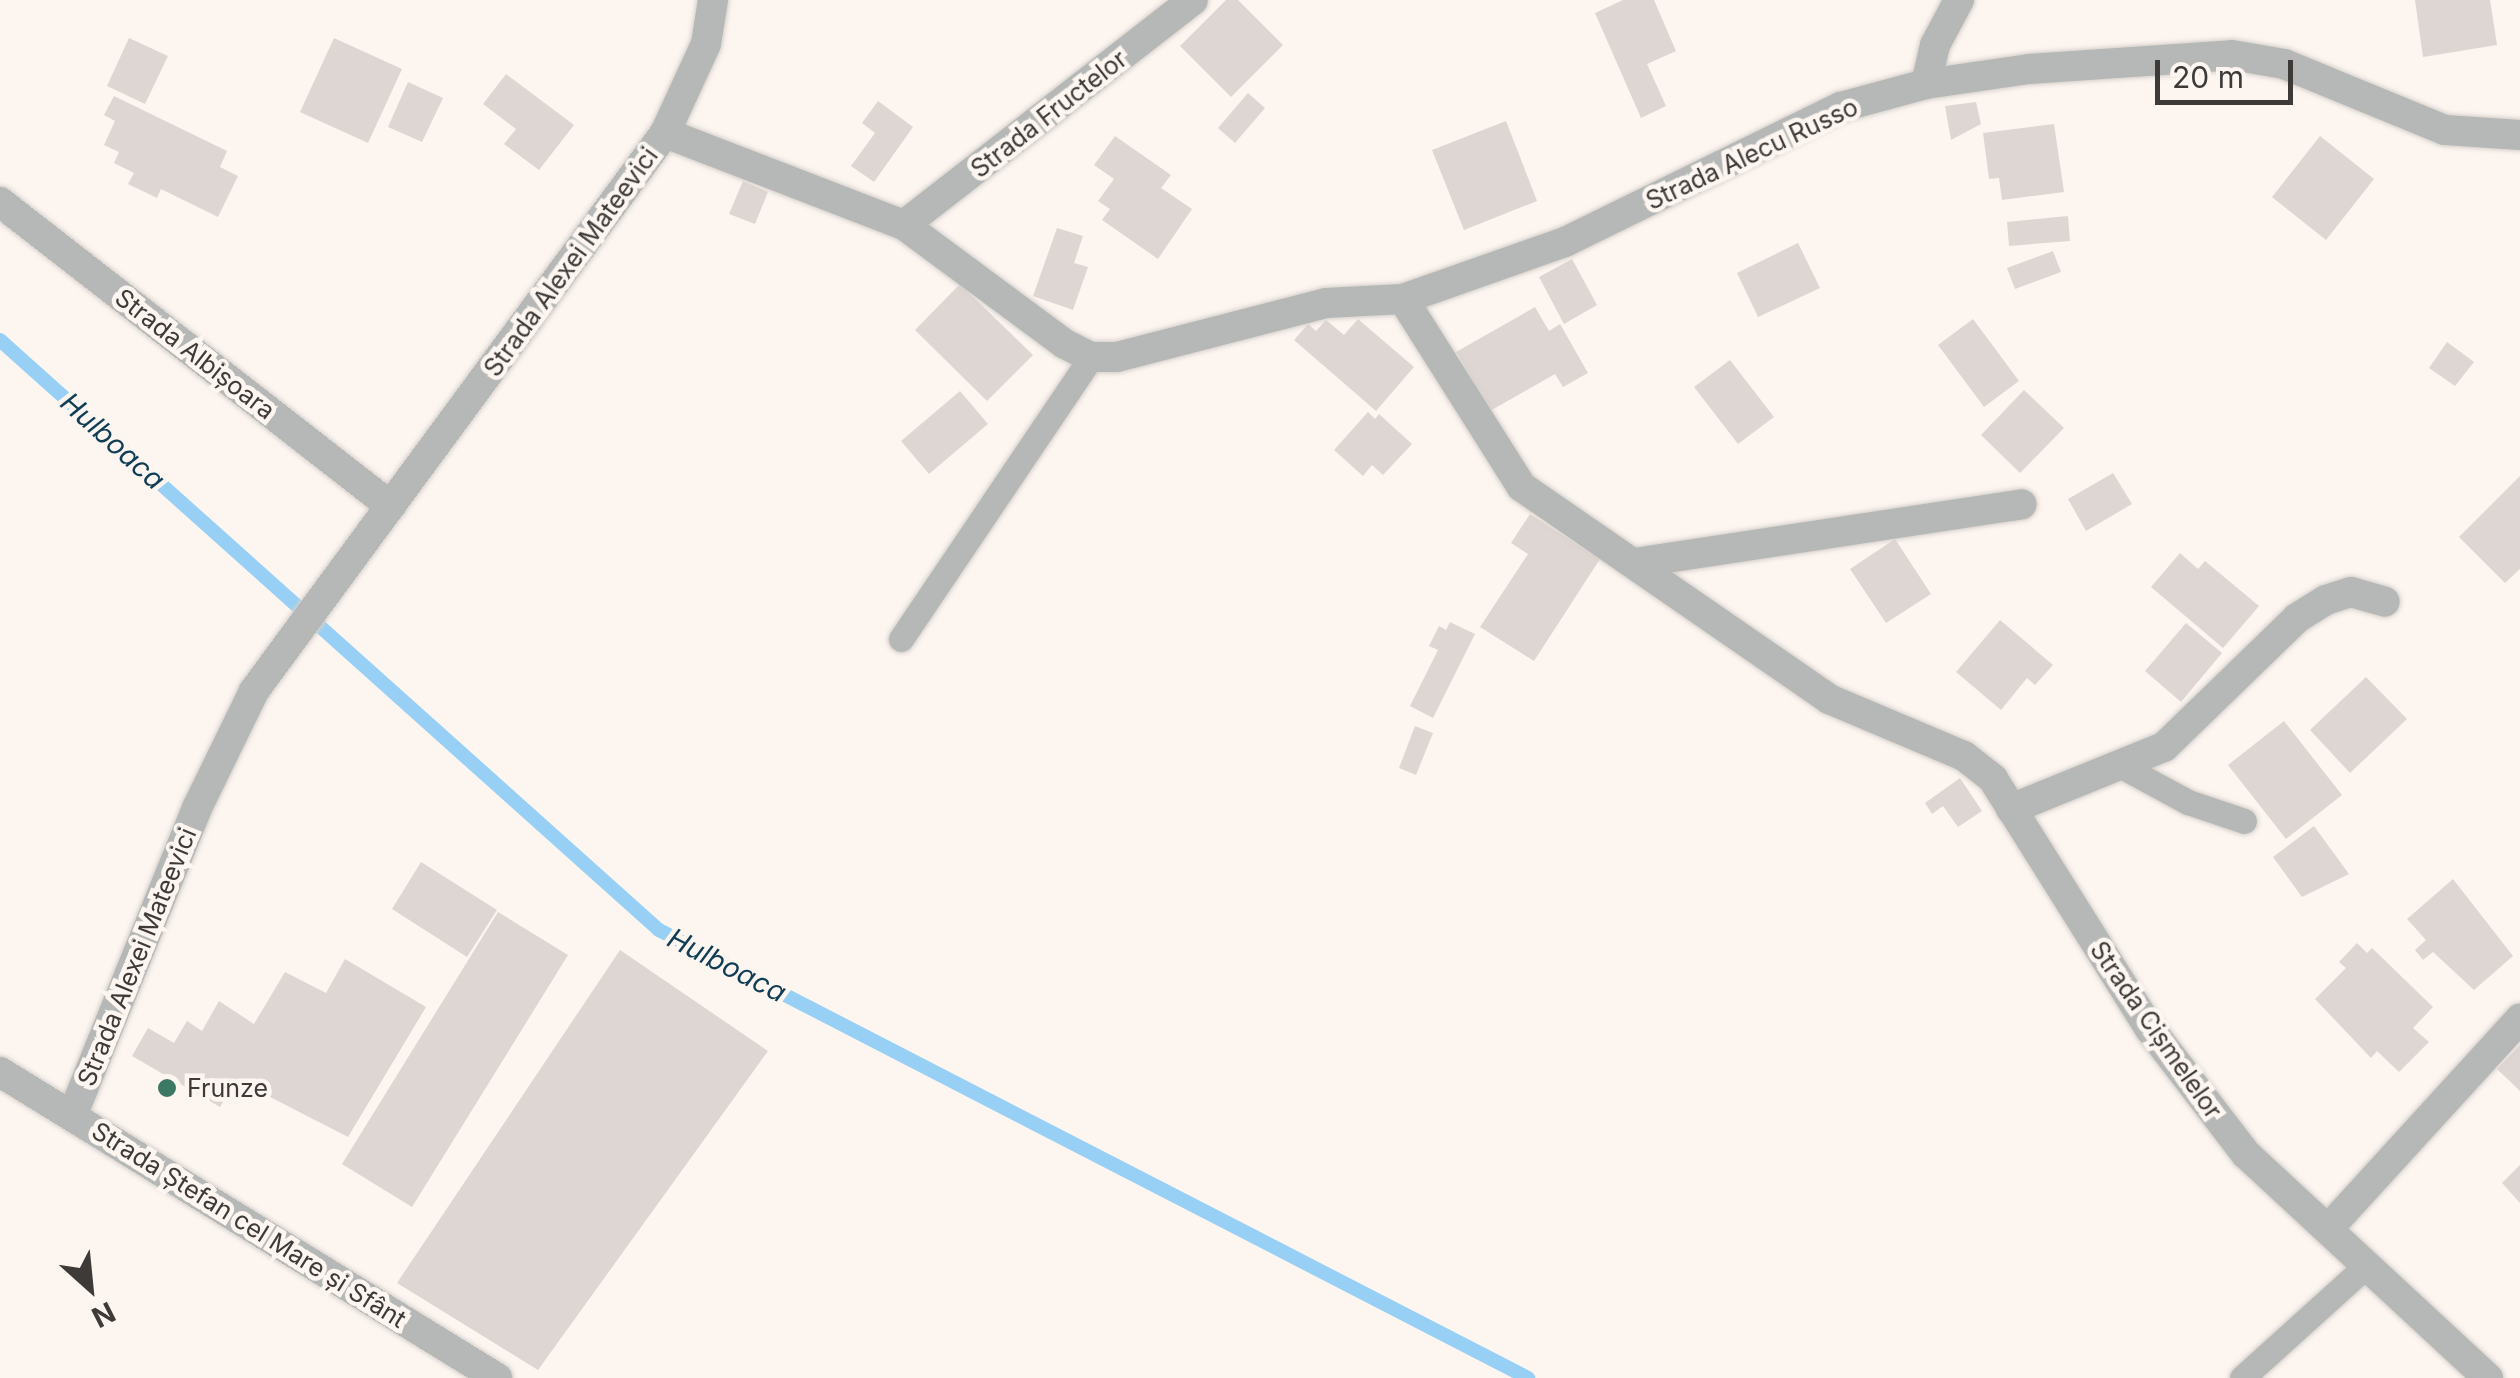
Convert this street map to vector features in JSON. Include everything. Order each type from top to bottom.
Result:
[{"type":"street","name":"Strada Alexei Mateevici","points":[[72,1116],[197,808],[254,690],[665,134],[706,44],[714,0]]},
{"type":"street","name":"Strada Fructelor","points":[[904,225],[1194,0]]},
{"type":"street","points":[[1926,84],[1936,45],[1959,0]]},
{"type":"street","name":"Strada Alecu Russo","points":[[1091,357],[1153,351],[1326,303],[1403,299],[1565,242],[1841,108],[1926,84],[2047,68],[2232,56],[2284,64],[2445,130],[2520,135]]},
{"type":"street","points":[[665,134],[904,225],[1091,357]]},
{"type":"street","name":"Strada Albișoara","points":[[0,202],[390,506]]},
{"type":"street","name":"Strada Cișmelelor","points":[[1403,299],[1494,452],[1522,487],[1829,698],[1964,756],[1993,778],[2150,1028],[2246,1154],[2488,1378]]},
{"type":"street","points":[[1634,563],[2022,504]]},
{"type":"street","points":[[2011,809],[2126,768],[2177,735],[2296,618],[2350,592],[2385,602]]},
{"type":"street","points":[[2328,1229],[2520,1019]]},
{"type":"street","name":"Strada Ștefan cel Mare și Sfânt","points":[[0,1072],[497,1378]]},
{"type":"lane","points":[[900,639],[1091,357]]},
{"type":"lane","points":[[2126,768],[2188,802],[2244,821]]},
{"type":"lane","points":[[2242,1378],[2365,1267]]},
{"type":"building","points":[[1226,0],[1238,0],[1283,45],[1231,97],[1180,46]]},
{"type":"building","points":[[1623,0],[1654,0],[1676,51],[1647,64],[1666,106],[1641,118],[1595,13]]},
{"type":"building","points":[[2415,0],[2490,0],[2497,45],[2423,57]]},
{"type":"building","points":[[129,38],[168,56],[145,104],[107,86]]},
{"type":"building","points":[[334,38],[402,69],[368,143],[300,112]]},
{"type":"building","points":[[506,74],[574,125],[539,170],[504,144],[516,129],[483,104]]},
{"type":"building","points":[[408,82],[443,98],[422,142],[388,127]]},
{"type":"building","points":[[1248,93],[1265,108],[1235,143],[1218,128]]},
{"type":"building","points":[[114,96],[227,151],[220,167],[238,176],[218,217],[161,189],[157,198],[128,184],[134,173],[114,163],[119,152],[104,145],[115,121],[104,115]]},
{"type":"building","points":[[878,101],[913,127],[874,182],[851,166],[875,133],[862,123]]},
{"type":"building","points":[[1976,102],[1981,124],[1951,140],[1945,106]]},
{"type":"building","points":[[1506,121],[1537,201],[1464,230],[1432,150]]},
{"type":"building","points":[[2054,124],[2064,192],[2002,200],[1999,178],[1989,179],[1983,133]]},
{"type":"building","points":[[1115,136],[1171,175],[1161,188],[1192,209],[1158,259],[1102,220],[1110,209],[1098,201],[1114,179],[1094,165]]},
{"type":"building","points":[[2320,136],[2374,179],[2326,240],[2272,197]]},
{"type":"building","points":[[743,181],[768,192],[755,224],[729,214]]},
{"type":"building","points":[[2068,216],[2070,241],[2009,246],[2007,222]]},
{"type":"building","points":[[1057,228],[1083,236],[1074,263],[1088,267],[1073,310],[1033,296]]},
{"type":"building","points":[[1798,243],[1820,288],[1758,317],[1737,273]]},
{"type":"building","points":[[2053,251],[2061,272],[2015,289],[2007,268]]},
{"type":"building","points":[[1572,259],[1597,305],[1564,324],[1539,277]]},
{"type":"building","points":[[960,284],[1033,355],[987,401],[915,330]]},
{"type":"building","points":[[1535,307],[1549,331],[1560,324],[1588,373],[1563,387],[1555,374],[1490,411],[1456,352]]},
{"type":"building","points":[[1358,319],[1414,367],[1376,411],[1294,340],[1308,324],[1316,331],[1326,320],[1344,335]]},
{"type":"building","points":[[1973,319],[2019,381],[1984,407],[1938,345]]},
{"type":"building","points":[[2447,342],[2474,362],[2455,386],[2429,368]]},
{"type":"building","points":[[1730,360],[1774,417],[1738,444],[1694,387]]},
{"type":"building","points":[[2024,390],[2064,428],[2020,473],[1981,435]]},
{"type":"building","points":[[960,391],[988,424],[929,474],[901,441]]},
{"type":"building","points":[[1368,412],[1375,419],[1379,414],[1412,444],[1383,475],[1372,465],[1363,476],[1334,450]]},
{"type":"building","points":[[2113,473],[2132,504],[2086,531],[2068,499]]},
{"type":"building","points":[[2520,476],[2520,569],[2505,583],[2459,537]]},
{"type":"building","points":[[1530,514],[1600,559],[1534,661],[1480,627],[1528,554],[1511,543]]},
{"type":"building","points":[[1895,539],[1931,594],[1886,623],[1850,569]]},
{"type":"building","points":[[2180,553],[2198,569],[2205,561],[2259,606],[2223,648],[2151,587]]},
{"type":"building","points":[[2000,620],[2053,665],[2035,685],[2027,678],[2001,710],[1956,672]]},
{"type":"building","points":[[1450,622],[1475,634],[1433,718],[1410,706],[1438,650],[1429,646],[1439,626],[1446,630]]},
{"type":"building","points":[[2186,623],[2222,653],[2181,702],[2145,671]]},
{"type":"building","points":[[2366,677],[2407,719],[2350,773],[2310,730]]},
{"type":"building","points":[[2284,721],[2342,795],[2286,839],[2228,765]]},
{"type":"building","points":[[1415,726],[1433,733],[1416,775],[1399,768]]},
{"type":"building","points":[[1960,778],[1982,811],[1958,827],[1943,806],[1932,814],[1925,803]]},
{"type":"building","points":[[2314,826],[2349,874],[2302,897],[2273,857]]},
{"type":"building","points":[[421,862],[497,910],[467,957],[392,909]]},
{"type":"building","points":[[2453,879],[2513,956],[2474,990],[2433,952],[2423,960],[2415,950],[2426,940],[2407,919]]},
{"type":"building","points":[[498,912],[568,955],[412,1207],[342,1164]]},
{"type":"building","points":[[2357,943],[2367,953],[2372,948],[2433,1007],[2413,1028],[2429,1042],[2399,1072],[2377,1051],[2371,1058],[2315,999],[2346,968],[2339,962]]},
{"type":"building","points":[[620,950],[768,1051],[538,1370],[397,1283]]},
{"type":"building","points":[[345,959],[426,1007],[348,1137],[237,1080],[220,1107],[132,1056],[148,1028],[174,1043],[187,1021],[202,1031],[219,1001],[254,1024],[285,972],[326,993]]},
{"type":"building","points":[[2520,1045],[2520,1091],[2497,1069]]},
{"type":"building","points":[[2520,1165],[2520,1203],[2502,1183]]},
{"type":"waterway","name":"Hulboaca","points":[[0,340],[659,930],[1528,1378]]},
{"type":"place","name":"Frunze","points":[[167,1088]]}]
